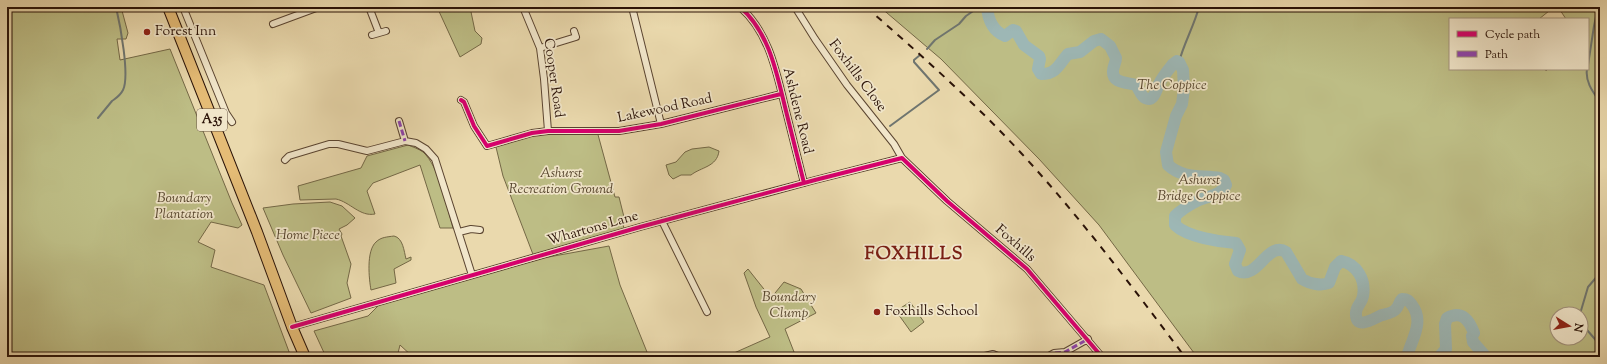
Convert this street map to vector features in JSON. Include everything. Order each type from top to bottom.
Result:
[{"type":"main road","name":"A35","points":[[168,7],[305,357]]},
{"type":"street","points":[[183,7],[226,113],[232,122]]},
{"type":"street","points":[[273,24],[319,7]]},
{"type":"street","points":[[369,7],[379,33]]},
{"type":"street","name":"Cooper Road","points":[[524,7],[540,48],[548,130]]},
{"type":"street","points":[[632,7],[660,124]]},
{"type":"street","name":"Ashdene Road","points":[[740,7],[751,18],[762,35],[772,59],[804,182]]},
{"type":"street","name":"Foxhills Close","points":[[795,7],[832,64],[894,144],[902,158]]},
{"type":"street","points":[[372,35],[386,31]]},
{"type":"street","points":[[540,48],[576,36]]},
{"type":"street","points":[[187,55],[200,50]]},
{"type":"street","name":"Lakewood Road","points":[[461,100],[464,102],[474,126],[487,146],[548,130],[619,131],[660,124],[781,94]]},
{"type":"street","points":[[399,121],[405,141]]},
{"type":"street","points":[[285,160],[289,156],[329,144],[338,144],[367,151],[405,141],[416,143],[426,149],[435,159],[472,275]]},
{"type":"street","name":"Whartons Lane","points":[[292,327],[662,221],[804,182],[902,158]]},
{"type":"street","name":"Foxhills","points":[[902,158],[947,201],[1028,269],[1102,357]]},
{"type":"street","points":[[662,221],[707,312]]},
{"type":"street","points":[[459,232],[471,229],[480,230]]},
{"type":"street","points":[[1047,357],[1054,353],[1065,352],[1088,339]]},
{"type":"street","points":[[985,356],[993,354],[1000,357]]},
{"type":"green space","name":"Boundary Plantation","points":[[7,7],[121,7],[128,33],[126,39],[117,39],[120,60],[170,49],[242,225],[238,228],[211,222],[198,242],[215,250],[211,267],[264,285],[291,357],[7,357]]},
{"type":"green space","points":[[437,7],[470,7],[475,31],[482,38],[481,44],[460,57]]},
{"type":"green space","points":[[880,7],[1554,7],[1540,18],[1449,18],[1449,70],[1546,71],[1589,70],[1589,18],[1565,18],[1558,7],[1600,7],[1600,270],[1595,275],[1600,280],[1600,357],[1197,357],[1099,225],[1039,159],[941,59]]},
{"type":"green space","name":"Ashurst Recreation Ground","points":[[597,131],[615,197],[619,197],[625,221],[622,222],[625,231],[534,257],[503,176],[495,143],[532,133]]},
{"type":"green space","points":[[408,145],[423,152],[429,158],[434,167],[442,187],[453,228],[440,228],[420,165],[373,183],[367,191],[375,214],[365,213],[336,199],[300,200],[298,186],[361,168],[367,156]]},
{"type":"green space","points":[[709,147],[719,151],[718,156],[712,164],[691,175],[681,175],[673,179],[669,175],[666,165],[676,162],[685,152],[692,149]]},
{"type":"green space","name":"Home Piece","points":[[330,202],[342,206],[355,218],[347,225],[339,229],[342,234],[341,236],[351,264],[347,283],[351,298],[311,313],[283,255],[263,208],[293,204]]},
{"type":"green space","points":[[394,236],[401,242],[406,259],[411,257],[411,260],[394,269],[396,283],[371,290],[369,258],[373,246],[380,239]]},
{"type":"green space","points":[[609,246],[620,285],[649,357],[413,357],[400,345],[397,357],[326,357],[314,331],[368,316],[380,304],[543,258]]},
{"type":"green space","name":"Boundary Clump","points":[[748,269],[771,298],[784,282],[801,289],[816,313],[785,329],[796,357],[725,357],[770,337],[756,307],[744,273]]},
{"type":"green space","points":[[910,302],[924,322],[911,332],[896,311]]},
{"type":"waterway","points":[[98,118],[112,101],[121,94],[125,83],[124,50],[116,7]]},
{"type":"waterway","points":[[927,49],[935,40],[959,24],[966,16],[979,7]]},
{"type":"waterway","points":[[987,7],[990,20],[997,31],[1005,36],[1013,30],[1016,31],[1024,45],[1039,56],[1040,59],[1038,69],[1041,74],[1046,74],[1054,70],[1060,65],[1068,54],[1080,52],[1094,41],[1101,39],[1110,46],[1116,58],[1113,71],[1115,78],[1121,82],[1136,85],[1142,96],[1148,99],[1153,96],[1162,79],[1173,64],[1177,61],[1179,62],[1183,70],[1184,89],[1182,104],[1176,116],[1166,152],[1168,165],[1180,173],[1192,176],[1220,178],[1224,180],[1226,185],[1218,193],[1199,200],[1181,211],[1175,216],[1175,225],[1187,233],[1195,236],[1236,243],[1240,250],[1235,264],[1238,271],[1245,273],[1251,271],[1274,251],[1280,250],[1286,252],[1302,279],[1312,283],[1329,283],[1335,267],[1341,261],[1352,265],[1362,279],[1364,290],[1356,311],[1359,322],[1366,322],[1393,311],[1397,308],[1402,299],[1408,300],[1416,311],[1416,331],[1407,357]]},
{"type":"waterway","points":[[1179,62],[1199,7]]},
{"type":"waterway","points":[[1589,58],[1598,7]]},
{"type":"waterway","points":[[890,126],[939,90],[914,62],[914,60],[920,55]]},
{"type":"waterway","points":[[1587,70],[1588,83],[1600,102]]},
{"type":"waterway","points":[[1582,306],[1588,287],[1600,273]]},
{"type":"waterway","points":[[1439,357],[1446,349],[1445,324],[1447,318],[1457,315],[1467,320],[1470,324],[1474,333],[1472,336],[1473,342],[1486,357]]},
{"type":"waterway","points":[[1589,332],[1600,345]]},
{"type":"railway","points":[[866,7],[966,97],[1044,178],[1086,228],[1185,357]]},
{"type":"marked path","points":[[399,121],[405,141]]},
{"type":"marked path","points":[[1047,357],[1054,353],[1065,352],[1088,339]]},
{"type":"marked path","points":[[985,356],[993,354],[1000,357]]},
{"type":"cycle path","points":[[740,7],[759,29],[771,55],[804,183]]},
{"type":"cycle path","points":[[461,100],[464,102],[474,126],[487,146],[532,133],[548,131],[619,131],[661,124],[781,94]]},
{"type":"cycle path","points":[[292,327],[640,227],[902,158],[947,201],[1027,269],[1102,357]]},
{"type":"place","name":"Forest Inn","points":[[147,32]]},
{"type":"place","name":"Foxhills School","points":[[877,312]]},
{"type":"district","name":"FOXHILLS","points":[[914,255]]},
{"type":"park label","name":"The Coppice","points":[[1172,86]]},
{"type":"park label","name":"Ashurst Bridge Coppice","points":[[1199,190]]}]
